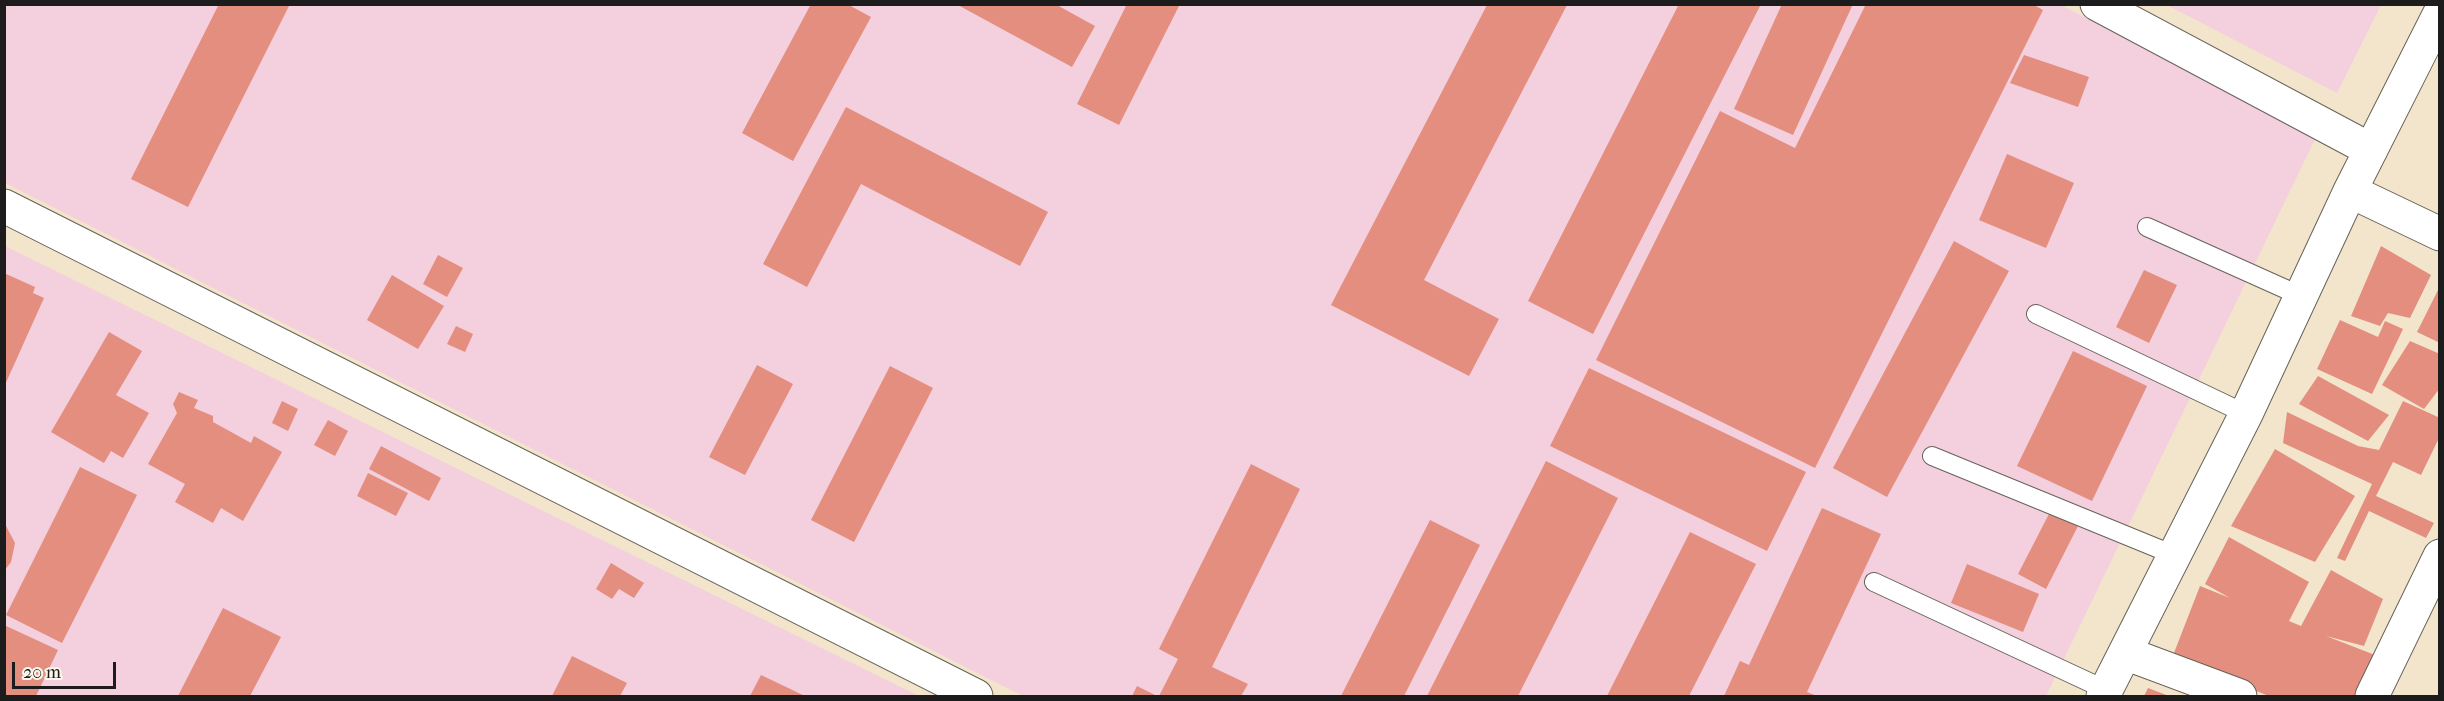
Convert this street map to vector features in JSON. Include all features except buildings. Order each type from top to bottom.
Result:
[{"type":"street","points":[[2097,4],[2371,150]]},
{"type":"street","points":[[2105,693],[2246,414],[2350,191],[2439,13]]},
{"type":"street","points":[[2350,191],[2439,234]]},
{"type":"street","points":[[4,206],[976,696]]},
{"type":"street","points":[[2372,696],[2439,556]]},
{"type":"street","points":[[2125,653],[2240,696]]},
{"type":"lane","points":[[2147,227],[2301,296]]},
{"type":"lane","points":[[2036,314],[2246,414]]},
{"type":"lane","points":[[1932,456],[2174,555]]},
{"type":"lane","points":[[1874,582],[2105,693]]},
{"type":"shaded area","points":[[4,5],[2061,5],[2316,137],[2046,696],[1023,696],[5,183]]},
{"type":"shaded area","points":[[2167,5],[2381,5],[2337,93]]},
{"type":"shaded area","points":[[5,246],[919,696],[5,696]]}]
